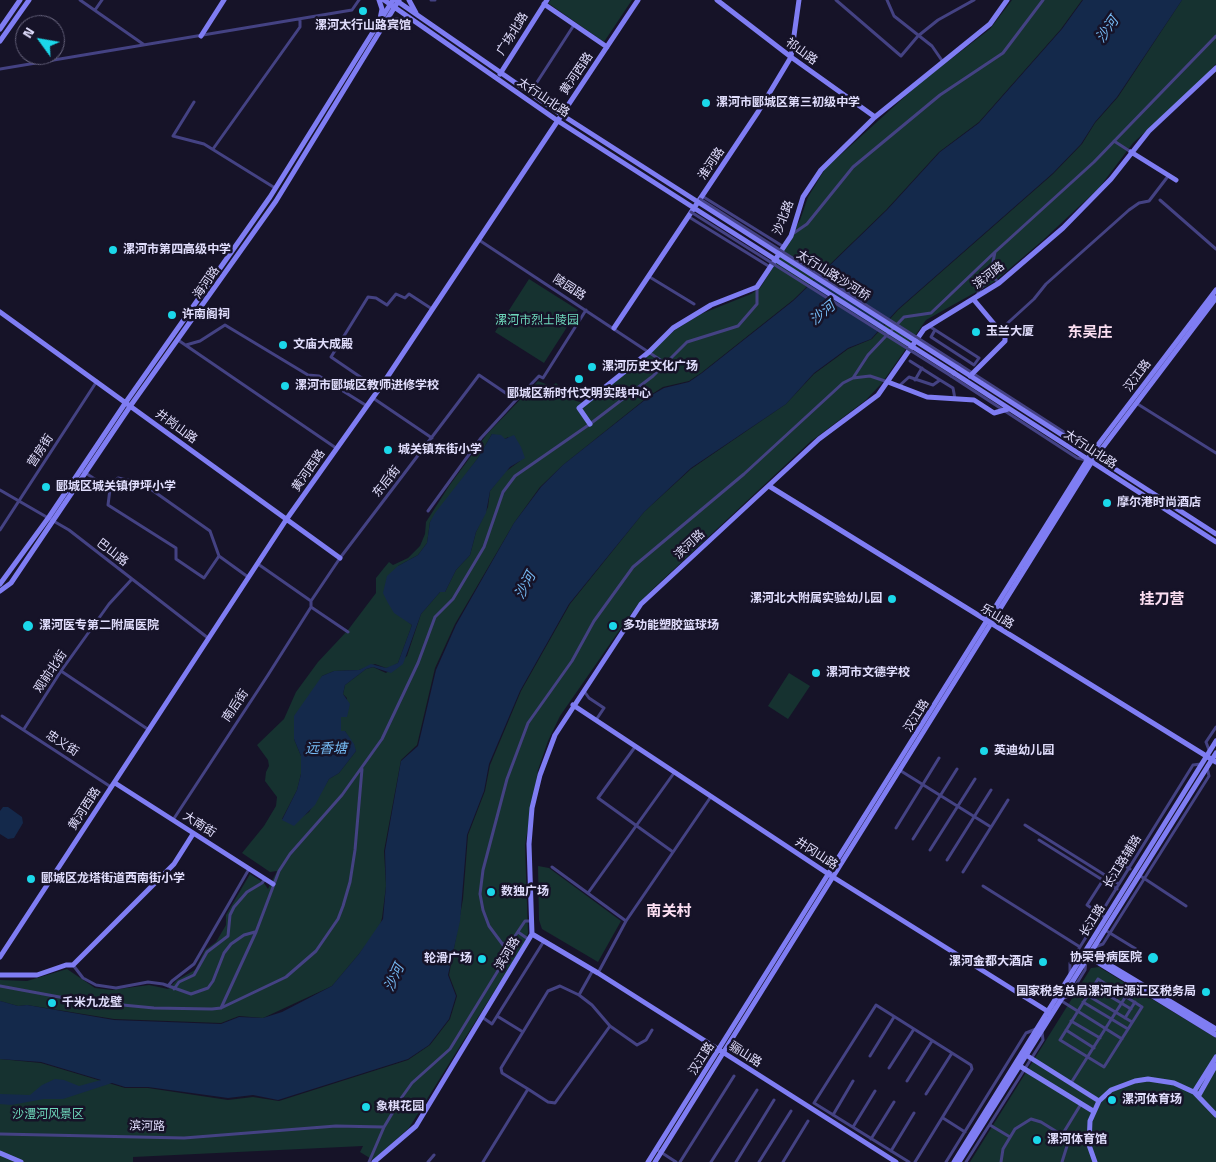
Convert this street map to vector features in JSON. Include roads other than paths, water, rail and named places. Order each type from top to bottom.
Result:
[{"type":"street","points":[[0,29],[20,0]]},
{"type":"street","points":[[0,41],[29,0]]},
{"type":"street","points":[[80,0],[144,44]]},
{"type":"street","points":[[95,10],[102,0]]},
{"type":"street","points":[[202,36],[224,0]]},
{"type":"street","points":[[0,68],[352,10],[359,0]]},
{"type":"street","points":[[379,0],[382,9],[380,24],[392,20],[416,18],[409,0]]},
{"type":"street","name":"太行山北路","points":[[384,0],[395,2],[497,79],[691,212]]},
{"type":"street","name":"黄河西路","points":[[0,957],[286,520],[379,390],[638,0]]},
{"type":"street","name":"祁山路","points":[[717,0],[791,58],[875,117]]},
{"type":"street","name":"淮河路","points":[[614,328],[758,112],[791,58],[799,0]]},
{"type":"street","points":[[836,0],[901,56],[918,36],[938,20],[974,0]]},
{"type":"street","points":[[887,0],[894,16],[932,46],[943,62]]},
{"type":"street","name":"沙北路","points":[[757,287],[791,236],[803,197],[814,178],[875,117],[990,24],[1007,0]]},
{"type":"street","points":[[791,236],[807,224],[853,167],[940,95],[1003,53],[1043,0]]},
{"type":"street","name":"海河路","points":[[0,591],[11,583],[83,471],[276,188],[395,2]]},
{"type":"street","points":[[545,2],[574,25],[607,47]]},
{"type":"street","name":"广场北路","points":[[497,79],[545,2]]},
{"type":"street","name":"太行山北路","points":[[416,18],[562,114],[700,199]]},
{"type":"street","points":[[213,149],[300,27],[300,19]]},
{"type":"street","name":"海河路","points":[[128,404],[178,340],[276,201],[380,24]]},
{"type":"street","points":[[530,93],[574,25]]},
{"type":"street","points":[[853,378],[868,355],[904,317],[931,313],[1094,162],[1216,36]]},
{"type":"street","name":"滨河路","points":[[374,1162],[416,1126],[530,937],[529,844],[532,808],[540,775],[555,736],[573,705],[641,604],[832,428],[878,395],[919,335],[929,325],[974,300],[999,283],[1095,197],[1149,131],[1216,68]]},
{"type":"street","points":[[194,102],[173,136],[213,149],[276,188]]},
{"type":"street","points":[[1114,140],[1176,180]]},
{"type":"street","points":[[1000,330],[1034,299],[1046,284],[1129,210],[1139,203],[1149,201],[1169,175]]},
{"type":"street","points":[[700,199],[784,247]]},
{"type":"street","name":"太行山路沙河桥","points":[[700,199],[956,370]]},
{"type":"street","points":[[1160,200],[1216,249]]},
{"type":"street","points":[[691,212],[770,267]]},
{"type":"street","name":"太行山路沙河桥","points":[[691,212],[956,370]]},
{"type":"street","name":"陵园路","points":[[479,240],[665,363]]},
{"type":"street","points":[[972,374],[1005,341],[1000,330],[974,300],[990,274],[995,252]]},
{"type":"street","points":[[990,274],[999,283]]},
{"type":"street","points":[[648,276],[694,304]]},
{"type":"street","points":[[221,1008],[256,932],[273,884],[290,854],[362,769],[378,746],[399,707],[435,617],[453,598],[484,547],[502,492],[515,476],[590,424],[653,376],[687,342],[738,326],[757,304],[757,287],[689,317],[673,328],[650,352],[579,408],[590,424]]},
{"type":"street","name":"汉江路","points":[[655,1162],[659,1151],[1089,462],[1216,290]]},
{"type":"street","points":[[379,390],[330,357],[368,296],[376,298],[387,305],[396,294],[405,298],[409,294],[432,309]]},
{"type":"street","name":"汉江路","points":[[1093,456],[1216,298]]},
{"type":"street","points":[[428,511],[486,432],[539,376],[542,378],[586,310]]},
{"type":"street","name":"井岗山路","points":[[0,312],[340,558]]},
{"type":"street","points":[[186,345],[200,342],[225,325],[308,375],[319,376],[367,406]]},
{"type":"street","points":[[929,325],[979,358],[974,365],[931,337],[936,330]]},
{"type":"street","points":[[178,340],[337,448]]},
{"type":"street","points":[[910,361],[953,388],[955,399]]},
{"type":"street","points":[[915,380],[922,368]]},
{"type":"street","name":"太行山北路","points":[[956,370],[972,374],[1093,456],[1216,534]]},
{"type":"street","name":"太行山北路","points":[[956,370],[1006,409],[1216,542]]},
{"type":"street","name":"东后街","points":[[311,601],[340,558],[479,375],[516,400]]},
{"type":"street","points":[[507,956],[503,944],[489,926],[480,894],[482,874],[514,756],[528,723],[572,661],[594,621],[633,567],[744,474],[843,383],[853,378],[870,376],[928,397],[974,400],[994,413],[1006,409]]},
{"type":"street","points":[[898,386],[909,377],[933,385],[940,380]]},
{"type":"street","name":"营房街","points":[[0,530],[97,381]]},
{"type":"street","points":[[373,398],[432,438]]},
{"type":"street","points":[[1136,403],[1216,453]]},
{"type":"street","points":[[83,471],[110,489]]},
{"type":"street","points":[[219,556],[204,578],[176,559],[176,548],[108,505],[110,489],[118,478],[142,482],[210,531],[219,556],[249,577]]},
{"type":"street","name":"乐山路","points":[[769,486],[989,623],[1213,756]]},
{"type":"street","name":"巴山路","points":[[0,490],[51,519],[208,638]]},
{"type":"street","name":"海河路","points":[[0,584],[51,519]]},
{"type":"street","points":[[258,564],[311,601]]},
{"type":"street","name":"观前北街","points":[[24,729],[60,672],[109,604],[132,579]]},
{"type":"street","name":"南后街","points":[[172,820],[310,607],[311,601]]},
{"type":"street","points":[[310,607],[348,632]]},
{"type":"street","name":"汉江路","points":[[831,876],[901,771],[989,623]]},
{"type":"street","points":[[60,672],[149,730]]},
{"type":"street","points":[[583,690],[588,694],[589,698],[604,708],[596,720]]},
{"type":"street","name":"井冈山路","points":[[573,705],[710,798],[1050,1013]]},
{"type":"street","name":"忠义街","points":[[2,716],[113,785]]},
{"type":"street","points":[[1213,756],[1206,742],[1216,726]]},
{"type":"street","name":"长江路","points":[[960,1162],[1020,1066],[1070,977],[1107,932],[1204,766],[1213,756],[1216,741]]},
{"type":"street","points":[[635,747],[598,798],[673,852]]},
{"type":"street","points":[[896,828],[939,758]]},
{"type":"street","name":"长江路辅路","points":[[1070,977],[1070,964],[1193,766],[1204,766]]},
{"type":"street","points":[[0,986],[81,1000],[141,1006],[221,1008],[286,977],[316,951],[338,919],[350,882],[362,769]]},
{"type":"street","points":[[914,838],[957,769]]},
{"type":"street","points":[[901,771],[991,827]]},
{"type":"street","points":[[588,893],[674,773]]},
{"type":"street","points":[[930,850],[975,779]]},
{"type":"street","name":"大南街","points":[[113,785],[273,884]]},
{"type":"street","points":[[947,860],[991,790]]},
{"type":"street","points":[[578,995],[596,972],[626,921],[710,798]]},
{"type":"street","points":[[963,872],[1008,800]]},
{"type":"street","points":[[1025,825],[1119,884]]},
{"type":"street","points":[[0,975],[37,975],[66,965],[73,965],[174,864],[193,834]]},
{"type":"street","points":[[1108,877],[1133,836]]},
{"type":"street","points":[[1039,840],[1122,892]]},
{"type":"street","points":[[1118,861],[1186,906]]},
{"type":"street","points":[[552,867],[626,921]]},
{"type":"street","points":[[168,986],[172,980],[194,964],[249,870]]},
{"type":"street","name":"长江路","points":[[1050,1013],[1087,956],[1106,918],[1122,892],[1139,875]]},
{"type":"street","points":[[174,989],[179,982],[199,971],[207,952],[228,936],[230,915],[234,907],[246,892],[262,883],[264,879]]},
{"type":"street","points":[[1103,880],[1087,905],[1106,918]]},
{"type":"street","points":[[983,886],[1080,947]]},
{"type":"street","points":[[369,1162],[384,1127],[412,1083],[450,1049],[507,956],[511,942],[525,921],[530,921]]},
{"type":"street","points":[[73,965],[83,978],[96,985],[116,988],[148,982],[168,986],[191,994],[208,988],[213,981],[224,953],[244,935],[256,932]]},
{"type":"street","points":[[518,932],[530,937]]},
{"type":"street","points":[[1107,932],[1136,949]]},
{"type":"street","name":"骊山路","points":[[530,937],[544,941],[596,972],[896,1162]]},
{"type":"street","points":[[482,1017],[492,1024],[544,941]]},
{"type":"street","points":[[503,944],[511,942]]},
{"type":"street","points":[[1087,956],[1216,1036]]},
{"type":"street","points":[[1087,956],[1216,1029]]},
{"type":"street","points":[[1098,979],[1126,996],[1142,1006],[1104,1067],[1060,1040],[1098,979]]},
{"type":"street","points":[[1093,986],[1131,1009]]},
{"type":"street","points":[[1071,1083],[1133,986]]},
{"type":"street","points":[[610,1026],[555,1103],[548,1102],[501,1070],[552,988],[563,987],[578,995],[592,1005],[610,1026],[637,1045],[646,1040],[652,1030]]},
{"type":"street","points":[[1088,995],[1132,1022]]},
{"type":"street","points":[[227,997],[233,1002]]},
{"type":"street","points":[[1060,1000],[1122,1039]]},
{"type":"street","points":[[1083,1002],[1128,1029]]},
{"type":"street","points":[[1125,1018],[1135,1002]]},
{"type":"street","points":[[909,1162],[814,1104],[876,1005],[971,1065],[972,1070],[915,1162]]},
{"type":"street","points":[[497,1016],[523,1032]]},
{"type":"street","points":[[870,1056],[894,1017]]},
{"type":"street","points":[[1072,1021],[1100,1038]]},
{"type":"street","points":[[889,1068],[914,1029]]},
{"type":"street","points":[[946,1162],[1026,1033],[1039,1030]]},
{"type":"street","name":"长江路","points":[[954,1162],[1020,1066],[1029,1057],[1039,1030]]},
{"type":"street","points":[[1066,1030],[1094,1048]]},
{"type":"street","points":[[907,1081],[932,1041]]},
{"type":"street","points":[[926,1094],[952,1053]]},
{"type":"street","points":[[1029,1057],[1099,1100]]},
{"type":"street","points":[[1196,1093],[1216,1057]]},
{"type":"street","points":[[1196,1093],[1216,1065]]},
{"type":"street","points":[[966,1162],[990,1125],[1020,1066],[1093,1111]]},
{"type":"street","points":[[680,1162],[734,1076]]},
{"type":"street","points":[[1096,1162],[1089,1145],[1090,1121],[1099,1100],[1111,1090],[1135,1080],[1164,1080],[1196,1093],[1216,1110]]},
{"type":"street","points":[[833,1115],[853,1081]]},
{"type":"street","points":[[483,1162],[528,1089]]},
{"type":"street","points":[[711,1162],[757,1090]]},
{"type":"street","points":[[853,1127],[875,1091]]},
{"type":"street","points":[[1196,1093],[1216,1115]]},
{"type":"street","points":[[736,1162],[774,1100]]},
{"type":"street","points":[[871,1139],[894,1102]]},
{"type":"street","points":[[1062,1135],[1081,1103]]},
{"type":"street","points":[[759,1162],[791,1111]]},
{"type":"street","points":[[891,1151],[914,1113]]},
{"type":"street","points":[[943,1118],[965,1132]]},
{"type":"street","points":[[1001,1162],[1003,1149],[1010,1138],[1020,1124],[1031,1119],[1041,1122],[1062,1135],[1067,1146],[1062,1162]]},
{"type":"street","points":[[783,1162],[808,1122]]},
{"type":"street","points":[[990,1125],[1010,1138]]},
{"type":"street","name":"滨河路","points":[[0,1134],[184,1138],[336,1126],[384,1127]]},
{"type":"street","points":[[374,1128],[379,1138]]},
{"type":"street","points":[[659,1151],[676,1162]]},
{"type":"street","name":"汉江路","points":[[648,1162],[659,1151]]},
{"type":"street","points":[[0,1153],[21,1162]]},
{"type":"street","points":[[428,1162],[434,1155]]},
{"type":"water","name":"沙河","points":[[1083,0],[1182,0],[1117,97],[1095,122],[1081,144],[1053,173],[897,310],[871,339],[848,348],[814,373],[786,404],[691,468],[644,512],[569,604],[520,691],[489,764],[484,791],[467,835],[460,921],[448,975],[456,996],[449,1019],[429,1045],[408,1059],[278,1100],[253,1095],[228,1098],[148,1087],[125,1087],[112,1083],[63,1099],[44,1099],[11,1105],[0,1104],[0,1094],[30,1095],[42,1085],[55,1079],[64,1080],[79,1086],[101,1080],[41,1062],[0,1059],[0,1001],[18,1006],[27,1005],[114,1020],[221,1024],[239,1017],[263,1018],[282,1012],[332,986],[359,954],[383,919],[386,886],[385,851],[401,761],[418,746],[436,670],[456,625],[514,523],[541,487],[563,465],[650,396],[664,388],[689,382],[793,301],[887,210],[940,152],[979,123],[1062,29]]},
{"type":"water","name":"远香塘","points":[[492,434],[501,435],[505,439],[514,435],[525,458],[510,467],[490,491],[486,513],[476,532],[470,555],[456,570],[445,592],[440,592],[421,614],[403,664],[391,673],[373,667],[366,669],[345,685],[343,694],[350,704],[347,717],[341,717],[341,731],[345,731],[354,744],[356,751],[339,773],[329,779],[315,805],[294,826],[282,820],[297,790],[301,774],[301,756],[294,739],[294,716],[322,676],[334,671],[359,670],[371,664],[386,668],[398,663],[412,625],[394,613],[388,603],[383,593],[387,576],[398,566],[418,555],[427,543],[430,522],[435,513],[478,458]]},
{"type":"water","points":[[3,807],[8,807],[22,817],[23,823],[14,838],[8,839],[0,834],[0,811]]},
{"type":"place","name":"漯河太行山路宾馆","points":[[363,11]]},
{"type":"place","name":"漯河市郾城区第三初级中学","points":[[706,103]]},
{"type":"place","name":"漯河市第四高级中学","points":[[113,250]]},
{"type":"place","name":"许南阁祠","points":[[172,315]]},
{"type":"place","name":"玉兰大厦","points":[[976,332]]},
{"type":"place","name":"文庙大成殿","points":[[283,345]]},
{"type":"place","name":"漯河历史文化广场","points":[[592,367]]},
{"type":"place","name":"郾城区新时代文明实践中心","points":[[579,379]]},
{"type":"place","name":"漯河市郾城区教师进修学校","points":[[285,386]]},
{"type":"place","name":"城关镇东街小学","points":[[388,450]]},
{"type":"place","name":"郾城区城关镇伊坪小学","points":[[46,487]]},
{"type":"place","name":"摩尔港时尚酒店","points":[[1107,503]]},
{"type":"place","name":"漯河北大附属实验幼儿园","points":[[892,599]]},
{"type":"place","name":"漯河医专第二附属医院","points":[[28,626]]},
{"type":"place","name":"多功能塑胶篮球场","points":[[613,626]]},
{"type":"place","name":"漯河市文德学校","points":[[816,673]]},
{"type":"place","name":"英迪幼儿园","points":[[984,751]]},
{"type":"place","name":"郾城区龙塔街道西南街小学","points":[[31,879]]},
{"type":"place","name":"数独广场","points":[[491,892]]},
{"type":"place","name":"协荣骨病医院","points":[[1153,958]]},
{"type":"place","name":"轮滑广场","points":[[482,959]]},
{"type":"place","name":"漯河金都大酒店","points":[[1043,962]]},
{"type":"place","name":"国家税务总局漯河市源汇区税务局","points":[[1206,992]]},
{"type":"place","name":"千米九龙壁","points":[[52,1003]]},
{"type":"place","name":"漯河体育场","points":[[1112,1100]]},
{"type":"place","name":"象棋花园","points":[[366,1107]]},
{"type":"place","name":"漯河体育馆","points":[[1037,1140]]},
{"type":"district","name":"东吴庄","points":[[1090,333]]},
{"type":"district","name":"挂刀营","points":[[1162,600]]},
{"type":"district","name":"南关村","points":[[669,912]]},
{"type":"park label","name":"漯河市烈士陵园","points":[[537,321]]},
{"type":"park label","name":"沙澧河风景区","points":[[48,1115]]}]
